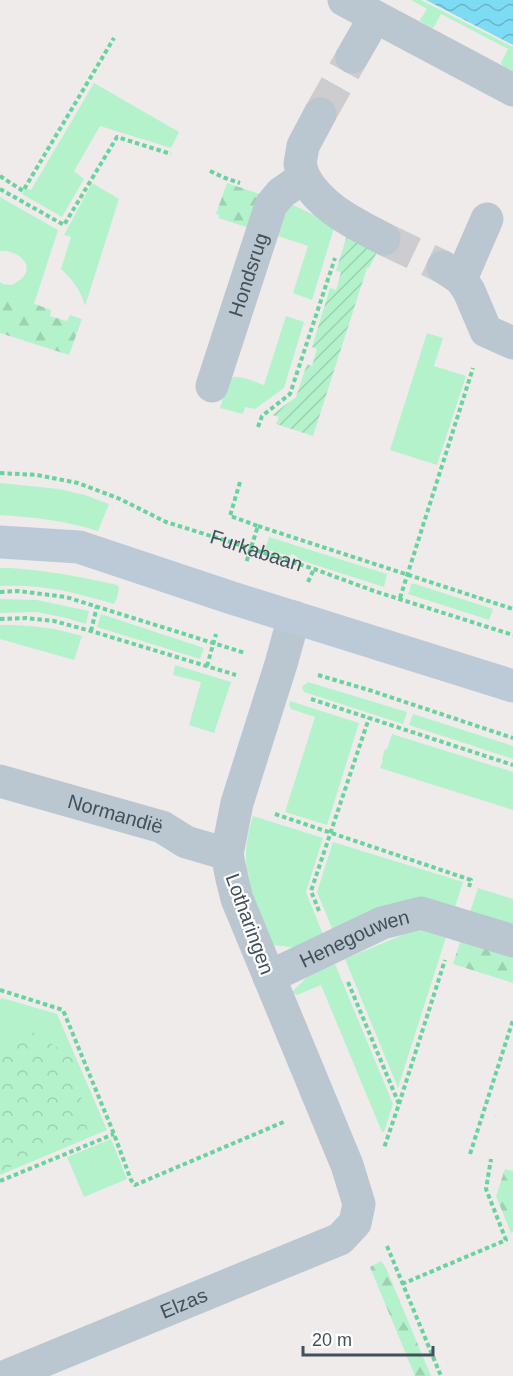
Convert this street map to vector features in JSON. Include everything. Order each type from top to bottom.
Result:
[{"type":"street","points":[[344,0],[513,90]]},
{"type":"street","points":[[352,57],[375,17]]},
{"type":"street","points":[[320,114],[303,146],[300,164],[310,189],[321,201],[347,219],[384,239]]},
{"type":"street","name":"Hondsrug","points":[[212,386],[271,205],[281,194],[304,177]]},
{"type":"street","points":[[487,219],[452,273],[469,291],[500,337]]},
{"type":"street","points":[[0,542],[79,547],[513,687]]},
{"type":"street","name":"Lotharingen","points":[[294,617],[237,803],[227,854],[237,899],[347,1165],[359,1204],[355,1222]]},
{"type":"street","name":"Normandië","points":[[0,781],[162,827],[186,842],[227,854]]},
{"type":"street","name":"Henegouwen","points":[[269,977],[382,923],[420,913],[513,941]]},
{"type":"street","name":"Elzas","points":[[6,1376],[340,1239],[355,1222]]},
{"type":"path","points":[[0,176],[23,191],[114,38]]},
{"type":"path","points":[[0,189],[64,225],[117,137],[171,154]]},
{"type":"path","points":[[258,428],[262,416],[290,394],[347,219]]},
{"type":"path","points":[[400,598],[500,337]]},
{"type":"path","name":"Furkabaan","points":[[0,472],[38,475],[78,483],[120,499],[166,522],[513,635]]},
{"type":"path","points":[[230,516],[240,482]]},
{"type":"path","name":"Furkabaan","points":[[258,526],[513,609]]},
{"type":"path","points":[[91,631],[97,606]]},
{"type":"path","points":[[237,803],[471,880],[399,1104]]},
{"type":"path","points":[[0,990],[63,1010],[135,1185],[323,1105]]},
{"type":"path","points":[[470,1154],[513,1020]]},
{"type":"path","points":[[0,1181],[114,1134]]},
{"type":"path","points":[[491,1159],[486,1189],[506,1240]]},
{"type":"path","points":[[355,1222],[385,1240],[441,1376]]},
{"type":"path","points":[[402,1284],[513,1237]]},
{"type":"green space","points":[[411,0],[421,0],[513,47],[513,71],[501,63],[508,49],[441,14],[432,28],[420,21],[427,9]]},
{"type":"green space","points":[[94,83],[179,132],[171,148],[100,126],[74,171],[84,179],[62,217],[22,194],[25,188],[31,190]]},
{"type":"green space","points":[[92,183],[119,199],[85,306],[76,286],[61,269],[71,237],[64,235]]},
{"type":"green space","points":[[227,183],[260,194],[250,226],[246,227],[218,218],[219,215],[216,214]]},
{"type":"green space","points":[[0,197],[58,230],[34,304],[0,291],[0,282],[12,285],[23,277],[26,265],[16,254],[0,251]]},
{"type":"green space","points":[[289,203],[335,225],[312,300],[293,293],[308,246],[278,236]]},
{"type":"green space","points":[[348,232],[379,248],[367,268],[313,436],[276,424],[279,417],[272,415],[296,397],[307,364],[312,366],[317,349],[312,347],[330,288],[336,290],[341,272],[336,271]]},
{"type":"green space","points":[[0,291],[51,310],[50,316],[67,321],[70,315],[82,319],[69,355],[0,333]]},
{"type":"green space","points":[[286,316],[304,322],[284,388],[255,409],[245,407],[243,414],[220,408],[229,379],[242,377],[264,385]]},
{"type":"green space","points":[[427,333],[443,338],[434,366],[466,376],[437,465],[390,450]]},
{"type":"green space","points":[[0,483],[59,489],[109,504],[98,531],[50,520],[0,515]]},
{"type":"green space","points":[[269,537],[387,574],[384,587],[300,560],[292,554],[289,556],[265,549]]},
{"type":"green space","points":[[0,568],[64,574],[117,585],[119,588],[117,598],[114,604],[58,590],[30,586],[0,586]]},
{"type":"green space","points":[[412,583],[493,609],[489,620],[408,594]]},
{"type":"green space","points":[[0,599],[37,600],[89,611],[86,624],[37,612],[0,613]]},
{"type":"green space","points":[[101,614],[204,648],[200,659],[97,627]]},
{"type":"green space","points":[[0,625],[41,627],[82,636],[74,660],[0,639]]},
{"type":"green space","points":[[175,665],[231,682],[214,733],[189,725],[201,682],[173,675]]},
{"type":"green space","points":[[308,682],[407,712],[403,724],[304,692],[302,687]]},
{"type":"green space","points":[[290,701],[359,723],[327,825],[285,812],[315,717],[291,709]]},
{"type":"green space","points":[[413,714],[513,746],[513,759],[409,725]]},
{"type":"green space","points":[[392,734],[513,772],[513,810],[380,768]]},
{"type":"green space","points":[[253,816],[323,838],[306,892],[324,937],[299,948],[273,945],[249,883],[246,852]]},
{"type":"green space","points":[[333,842],[463,882],[455,907],[334,933],[317,892]]},
{"type":"green space","points":[[478,888],[513,899],[513,926],[470,912]]},
{"type":"green space","points":[[420,929],[447,934],[398,1088],[345,959]]},
{"type":"green space","points":[[461,939],[513,956],[513,983],[453,964]]},
{"type":"green space","points":[[335,964],[393,1104],[384,1132],[382,1132],[321,985],[297,995],[292,992],[310,974]]},
{"type":"green space","points":[[2,998],[57,1014],[107,1130],[0,1175],[0,1000]]},
{"type":"green space","points":[[26,1028],[74,1058],[88,1133],[0,1172],[0,1048]]},
{"type":"green space","points":[[111,1139],[127,1179],[84,1197],[67,1157]]},
{"type":"green space","points":[[505,1169],[513,1171],[513,1232],[511,1233],[496,1196]]},
{"type":"green space","points":[[381,1261],[431,1376],[415,1376],[370,1267]]},
{"type":"water","points":[[426,0],[513,0],[513,45]]},
{"type":"tunnel","points":[[320,114],[352,57]]},
{"type":"tunnel","points":[[384,239],[443,267]]}]
